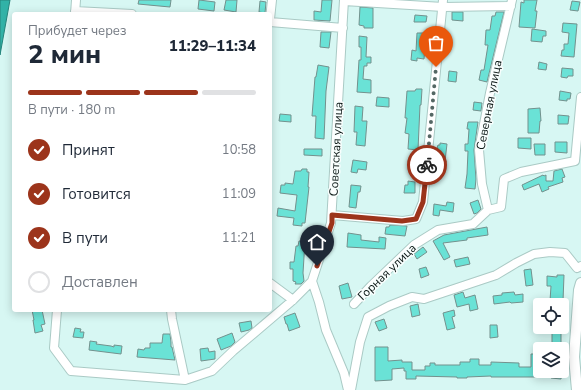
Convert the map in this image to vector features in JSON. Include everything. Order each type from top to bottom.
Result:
[{"type":"main road","points":[[577,390],[574,357],[579,290],[581,283]]},
{"type":"street","points":[[75,12],[76,0]]},
{"type":"street","points":[[271,12],[272,0]]},
{"type":"street","points":[[344,0],[443,3],[511,3]]},
{"type":"street","name":"Советская улица","points":[[185,380],[212,372],[233,351],[293,300],[312,281],[332,223],[344,0]]},
{"type":"street","points":[[332,215],[402,221],[416,219],[423,202],[443,3]]},
{"type":"street","name":"Северная улица","points":[[488,210],[482,184],[479,150],[490,93],[511,3]]},
{"type":"street","points":[[272,22],[343,28]]},
{"type":"street","name":"Горная улица","points":[[354,304],[414,245],[438,230],[473,224],[488,210],[501,207],[504,179],[521,172],[575,161],[581,97]]},
{"type":"street","points":[[349,390],[360,342],[368,317],[389,306],[412,297],[424,299],[496,275],[534,254],[550,252],[565,253],[577,268],[581,266]]},
{"type":"street","points":[[312,281],[326,330],[344,373],[349,390]]},
{"type":"street","points":[[272,284],[293,300]]},
{"type":"street","points":[[57,312],[54,348],[71,371],[185,380],[171,312]]},
{"type":"water","points":[[0,0],[10,0],[0,55]]},
{"type":"building","points":[[139,0],[171,0],[170,7],[138,4]]},
{"type":"building","points":[[199,0],[215,2],[214,11],[198,9]]},
{"type":"building","points":[[226,0],[237,0],[236,12],[224,10]]},
{"type":"building","points":[[322,0],[332,0],[330,21],[314,20],[314,11],[321,12]]},
{"type":"building","points":[[524,0],[537,0],[535,11],[537,11],[535,28],[519,27],[521,2],[524,3]]},
{"type":"building","points":[[260,1],[266,2],[265,12],[259,12]]},
{"type":"building","points":[[572,1],[580,2],[578,11],[570,10]]},
{"type":"building","points":[[360,7],[373,8],[373,28],[364,28],[364,26],[359,25]]},
{"type":"building","points":[[452,12],[463,12],[463,21],[452,20]]},
{"type":"building","points":[[496,12],[504,12],[487,82],[479,80],[481,70],[484,70],[488,45],[485,45],[486,30],[490,30],[492,16],[495,16]]},
{"type":"building","points":[[415,15],[427,16],[426,22],[414,22]]},
{"type":"building","points":[[563,23],[577,24],[574,57],[561,56],[562,50],[564,50],[564,44],[568,44],[569,33],[562,32]]},
{"type":"building","points":[[532,29],[546,31],[546,36],[543,36],[542,42],[531,41]]},
{"type":"building","points":[[321,32],[331,32],[329,48],[320,47]]},
{"type":"building","points":[[417,33],[426,33],[424,59],[417,58],[417,61],[411,60],[412,50],[416,51]]},
{"type":"building","points":[[359,36],[367,37],[366,57],[371,57],[371,63],[367,63],[367,66],[364,66],[363,79],[371,80],[371,93],[357,92],[359,60],[361,60]]},
{"type":"building","points":[[539,62],[547,64],[546,70],[538,69]]},
{"type":"building","points":[[318,65],[329,67],[326,91],[324,139],[315,138],[316,116],[312,116],[315,77]]},
{"type":"building","points":[[562,68],[573,69],[573,76],[568,76],[567,78],[561,77]]},
{"type":"building","points":[[449,71],[457,72],[456,82],[448,81]]},
{"type":"building","points":[[416,89],[422,89],[418,150],[408,149],[409,134],[405,133],[407,118],[405,118],[407,91],[415,91]]},
{"type":"building","points":[[560,91],[571,93],[570,99],[567,99],[567,101],[559,100]]},
{"type":"building","points":[[377,97],[389,98],[389,107],[376,106]]},
{"type":"building","points":[[474,102],[482,103],[481,111],[473,110]]},
{"type":"building","points":[[355,106],[363,107],[362,121],[367,121],[365,146],[356,145],[357,132],[354,132]]},
{"type":"building","points":[[540,108],[541,121],[539,133],[528,133],[528,109]]},
{"type":"building","points":[[280,114],[291,115],[291,122],[279,121]]},
{"type":"building","points":[[558,115],[569,116],[568,124],[558,124]]},
{"type":"building","points":[[468,122],[478,122],[474,150],[476,179],[475,189],[465,188],[468,151],[465,151],[465,144],[468,144]]},
{"type":"building","points":[[518,138],[531,138],[531,149],[518,148]]},
{"type":"building","points":[[555,142],[567,142],[567,153],[555,152]]},
{"type":"building","points":[[440,143],[447,144],[444,172],[435,171],[436,163],[439,163],[440,153],[436,152]]},
{"type":"building","points":[[534,144],[545,144],[545,155],[535,155]]},
{"type":"building","points":[[304,149],[322,149],[322,156],[304,155]]},
{"type":"building","points":[[353,160],[367,162],[366,170],[358,169],[357,173],[351,172]]},
{"type":"building","points":[[302,169],[307,169],[307,172],[309,172],[309,187],[305,223],[302,223],[302,226],[293,225],[294,218],[277,216],[278,208],[295,211],[297,195],[280,193],[281,185],[285,185],[285,183],[293,184],[295,171],[301,171]]},
{"type":"building","points":[[562,169],[565,177],[562,178],[563,182],[548,187],[549,189],[542,192],[539,184],[524,190],[522,185],[543,175],[546,175],[546,181],[553,181],[554,171]]},
{"type":"building","points":[[408,181],[415,182],[415,193],[404,193],[405,185],[408,185]]},
{"type":"building","points":[[351,185],[361,186],[360,192],[358,192],[356,208],[349,207]]},
{"type":"building","points":[[478,200],[481,209],[474,214],[470,203]]},
{"type":"building","points":[[447,202],[454,203],[453,212],[440,210],[439,216],[433,215],[434,204],[446,206]]},
{"type":"building","points":[[390,225],[407,226],[405,236],[385,234],[386,227],[389,227]]},
{"type":"building","points":[[487,227],[488,235],[467,238],[467,240],[443,243],[450,257],[444,260],[433,241],[444,235]]},
{"type":"building","points":[[348,233],[361,235],[361,240],[379,242],[379,237],[386,238],[385,249],[347,247]]},
{"type":"building","points":[[299,241],[305,241],[304,281],[301,284],[295,284],[296,282],[293,281],[293,269],[290,269],[290,262],[294,262],[296,246],[298,246]]},
{"type":"building","points":[[423,247],[427,252],[417,259],[414,254]]},
{"type":"building","points":[[468,257],[470,264],[456,267],[454,260]]},
{"type":"building","points":[[426,267],[429,275],[421,278],[419,269]]},
{"type":"building","points":[[531,269],[533,285],[526,286],[524,270]]},
{"type":"building","points":[[557,275],[564,275],[563,298],[550,298],[551,286],[547,286],[547,276],[557,277]]},
{"type":"building","points":[[348,283],[352,297],[342,299],[339,286]]},
{"type":"building","points":[[463,292],[465,298],[475,295],[478,309],[470,311],[469,304],[457,307],[454,295]]},
{"type":"building","points":[[514,292],[515,295],[523,294],[523,302],[494,304],[493,296],[502,295],[502,293]]},
{"type":"building","points":[[418,304],[420,315],[412,317],[410,306]]},
{"type":"building","points":[[454,310],[455,316],[452,317],[455,328],[447,330],[443,313]]},
{"type":"building","points":[[32,312],[42,312],[45,324],[41,325],[43,331],[35,333]]},
{"type":"building","points":[[295,313],[300,327],[289,331],[284,317]]},
{"type":"building","points":[[384,319],[387,328],[379,331],[375,322]]},
{"type":"building","points":[[251,321],[252,328],[241,332],[239,323]]},
{"type":"building","points":[[490,325],[497,325],[498,337],[490,338]]},
{"type":"building","points":[[75,328],[81,329],[80,332],[84,332],[83,338],[73,337]]},
{"type":"building","points":[[232,333],[235,342],[231,346],[221,350],[217,339]]},
{"type":"building","points":[[163,334],[170,334],[171,347],[175,360],[137,357],[138,349],[144,350],[145,348],[150,348],[150,343],[162,343]]},
{"type":"building","points":[[552,334],[561,334],[561,342],[552,342]]},
{"type":"building","points":[[90,341],[97,342],[96,344],[114,347],[114,345],[122,346],[121,354],[89,350]]},
{"type":"building","points":[[375,347],[388,347],[388,361],[402,360],[402,362],[412,362],[412,370],[425,370],[425,366],[430,366],[430,363],[435,363],[435,365],[460,365],[460,362],[470,362],[470,359],[479,359],[479,365],[491,365],[491,362],[519,363],[519,367],[531,367],[531,354],[533,354],[533,377],[491,376],[457,378],[416,376],[416,379],[406,379],[406,371],[404,371],[404,368],[392,369],[392,380],[375,381]]},
{"type":"building","points":[[208,348],[209,352],[215,351],[215,359],[201,361],[200,349]]},
{"type":"way so far","points":[[427,165],[436,67]]},
{"type":"route","points":[[317,266],[332,223],[332,215],[402,221],[416,219],[423,202],[427,165]]}]
